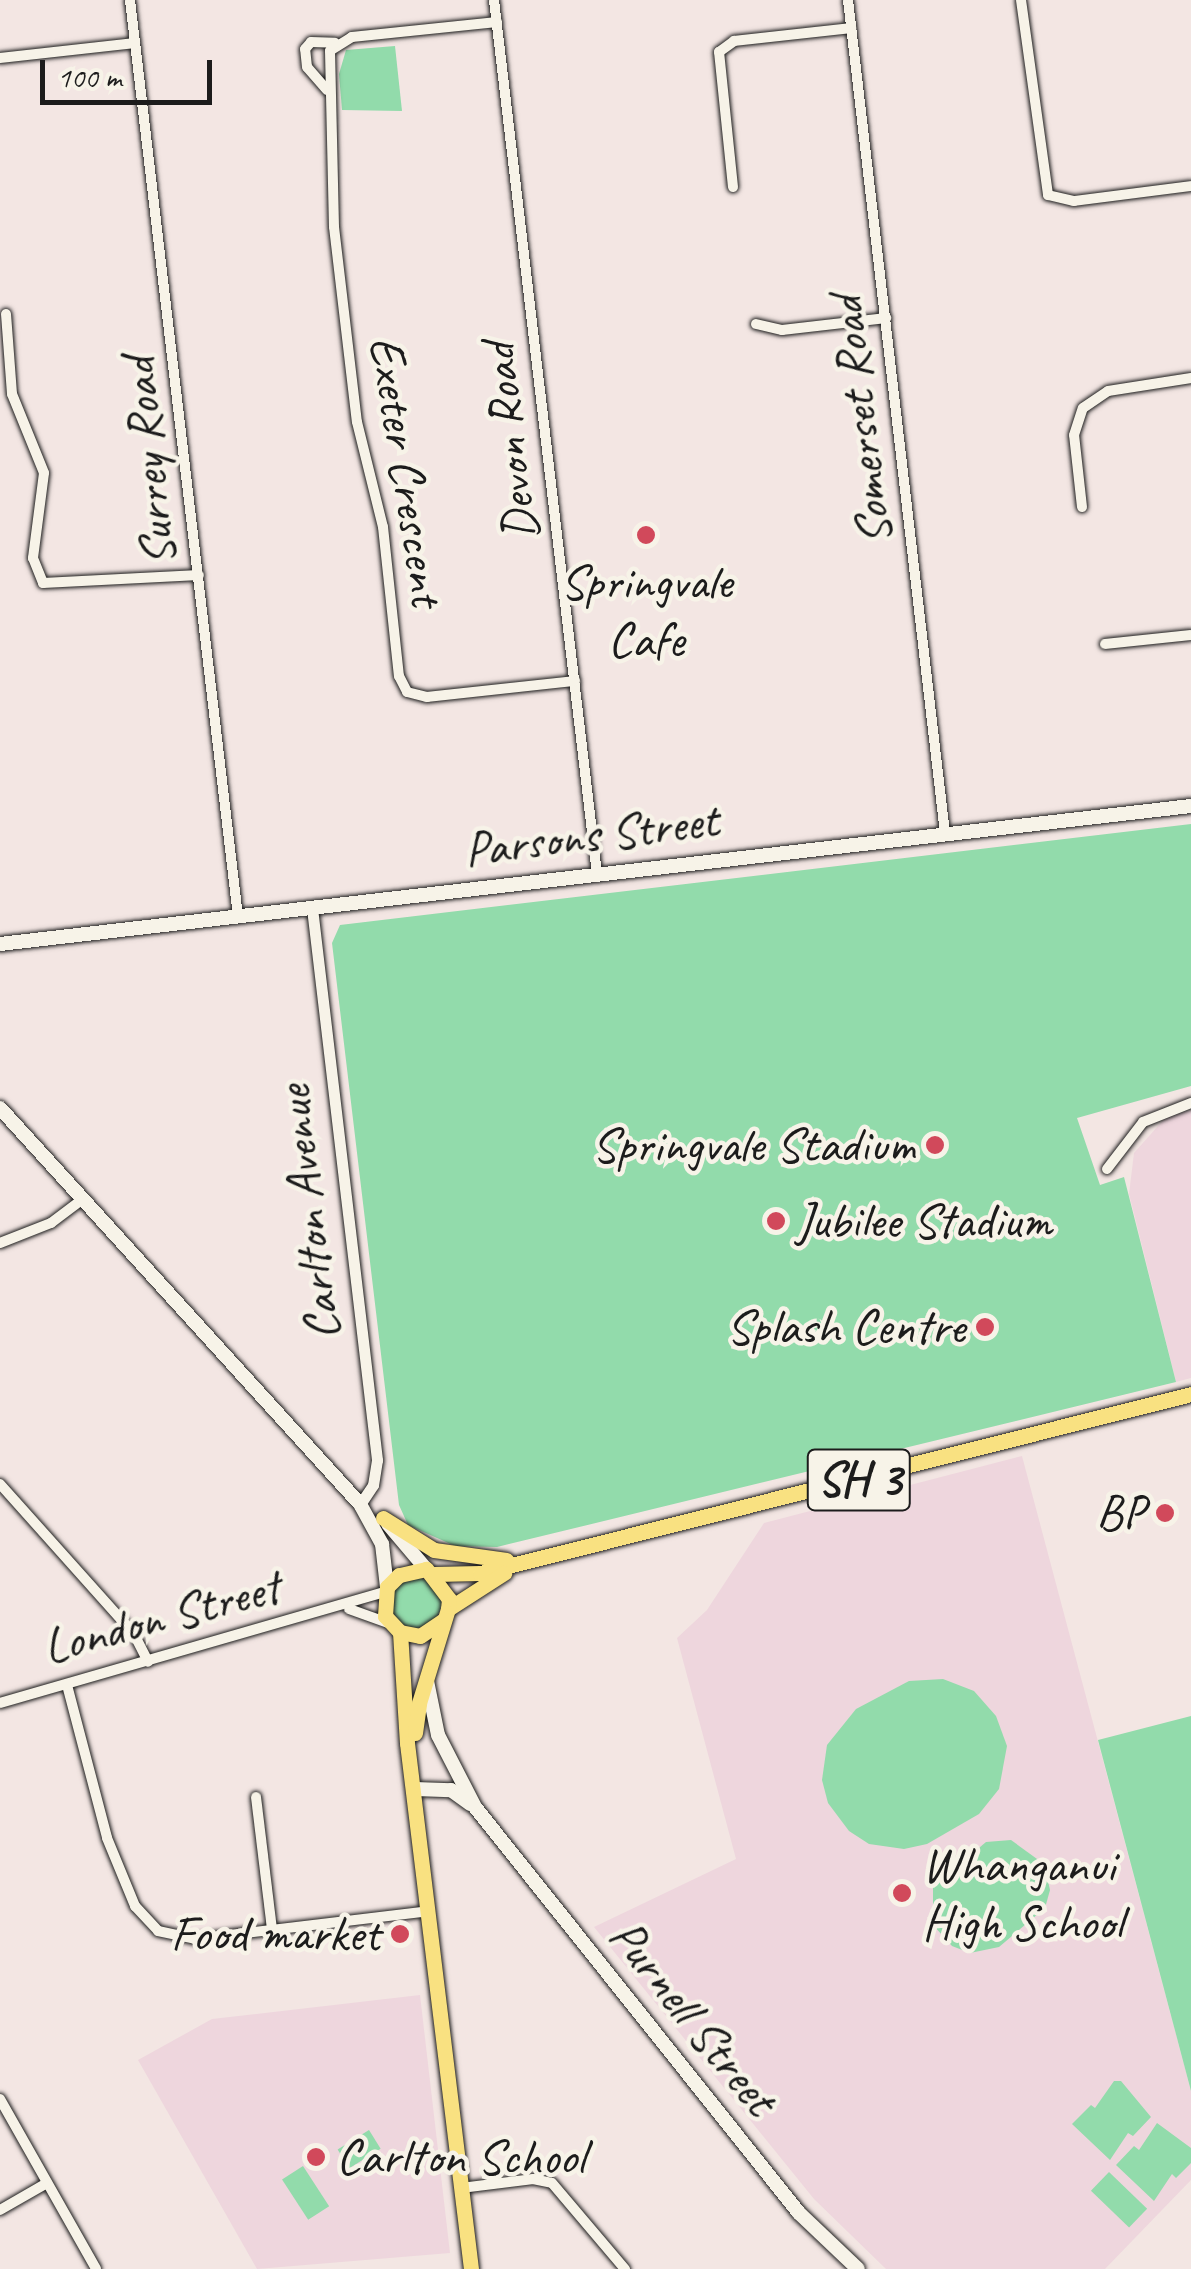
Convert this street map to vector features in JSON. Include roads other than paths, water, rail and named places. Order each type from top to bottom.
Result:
[{"type":"highway","name":"SH 3","points":[[386,1589],[407,1571],[480,1573],[1191,1394]]},
{"type":"highway","points":[[383,1518],[434,1550],[525,1561]]},
{"type":"highway","name":"SH 3","points":[[396,1628],[420,1636],[469,1590],[525,1561]]},
{"type":"highway","points":[[412,1762],[426,1675],[446,1615],[446,1588],[430,1571]]},
{"type":"highway","points":[[386,1589],[396,1628],[471,2269]]},
{"type":"main road","name":"Parsons Street","points":[[0,944],[1191,806]]},
{"type":"main road","points":[[0,1108],[360,1504],[382,1544],[386,1589]]},
{"type":"main road","points":[[360,1504],[383,1518],[430,1571]]},
{"type":"main road","name":"Purnell Street","points":[[426,1675],[438,1735],[475,1807],[799,2213],[858,2269]]},
{"type":"main road","name":"Purnell Street","points":[[415,1789],[450,1790],[475,1807]]},
{"type":"street","name":"Surrey Road","points":[[130,0],[238,916]]},
{"type":"street","name":"Devon Road","points":[[494,0],[597,874]]},
{"type":"street","name":"Somerset Road","points":[[848,0],[945,834]]},
{"type":"street","points":[[1021,0],[1048,196],[1074,202],[1191,186]]},
{"type":"street","name":"Exeter Crescent","points":[[327,90],[307,68],[304,49],[311,42],[335,44],[497,22]]},
{"type":"street","points":[[733,187],[720,52],[734,41],[851,28]]},
{"type":"street","points":[[0,58],[134,43]]},
{"type":"street","name":"Exeter Crescent","points":[[335,44],[327,90],[334,227],[357,422],[383,528],[402,686],[428,697],[575,680]]},
{"type":"street","points":[[6,314],[12,394],[44,473],[33,558],[43,583],[199,575]]},
{"type":"street","points":[[756,324],[782,330],[886,318]]},
{"type":"street","points":[[1082,507],[1074,435],[1084,408],[1108,391],[1191,378]]},
{"type":"street","points":[[1104,644],[1191,634]]},
{"type":"street","name":"Carlton Avenue","points":[[312,908],[377,1460],[374,1483],[360,1504]]},
{"type":"street","points":[[1107,1169],[1144,1122],[1191,1103]]},
{"type":"street","points":[[0,1243],[51,1223],[82,1200]]},
{"type":"street","points":[[0,1484],[134,1634],[148,1662]]},
{"type":"street","name":"London Street","points":[[0,1703],[343,1609],[386,1589]]},
{"type":"street","name":"London Street","points":[[343,1609],[359,1609],[396,1628]]},
{"type":"street","points":[[67,1685],[103,1826],[140,1914],[158,1931],[182,1939],[429,1911]]},
{"type":"street","points":[[256,1796],[272,1929]]},
{"type":"street","points":[[0,2098],[96,2269]]},
{"type":"street","points":[[461,2188],[532,2179],[552,2183],[625,2269]]},
{"type":"street","points":[[0,2210],[47,2183]]},
{"type":"place","name":"Springvale Cafe","points":[[646,535]]},
{"type":"place","name":"Springvale Stadium","points":[[935,1145]]},
{"type":"place","name":"Jubilee Stadium","points":[[776,1221]]},
{"type":"place","name":"Splash Centre","points":[[985,1327]]},
{"type":"place","name":"BP","points":[[1165,1513]]},
{"type":"place","name":"Whanganui High School","points":[[902,1893]]},
{"type":"place","name":"Food market","points":[[400,1934]]},
{"type":"place","name":"Carlton School","points":[[316,2157]]}]
